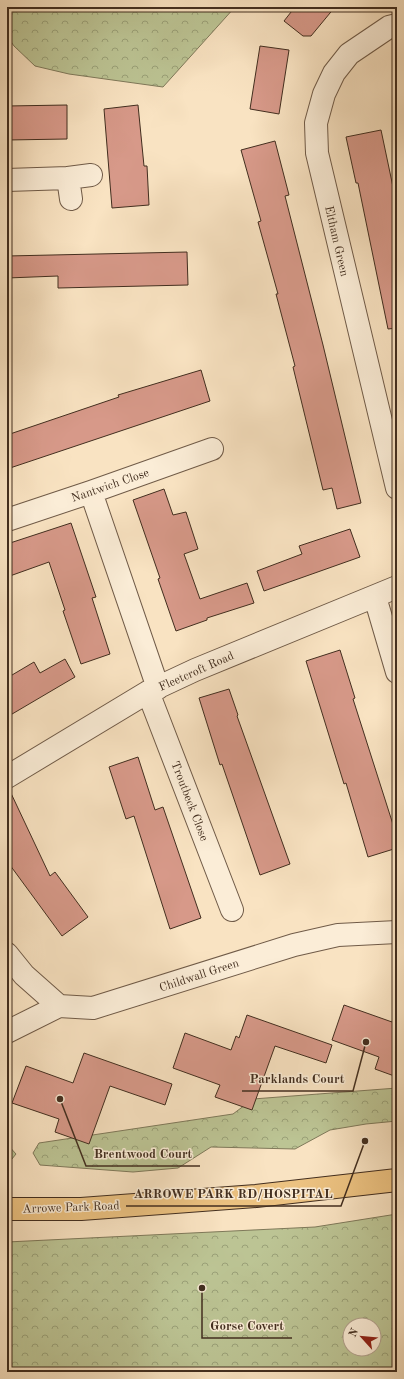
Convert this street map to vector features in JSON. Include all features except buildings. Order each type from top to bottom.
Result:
[{"type":"main road","name":"Arrowe Park Road","points":[[7,1209],[81,1209],[256,1196],[397,1180]]},
{"type":"street","name":"Eltham Green","points":[[397,25],[389,26],[350,54],[334,73],[324,94],[316,123],[318,160],[397,488]]},
{"type":"street","points":[[7,180],[68,178],[91,175]]},
{"type":"street","points":[[68,178],[71,199]]},
{"type":"street","name":"Nantwich Close","points":[[7,520],[92,492],[212,449]]},
{"type":"street","name":"Troutbeck Close","points":[[92,492],[153,690],[232,910]]},
{"type":"street","name":"Fleetcroft Road","points":[[7,777],[153,690],[195,670],[397,587]]},
{"type":"street","points":[[375,597],[397,672]]},
{"type":"street","name":"Childwall Green","points":[[7,1032],[59,1006],[93,1008],[294,945],[338,935],[397,932]]},
{"type":"street","points":[[7,954],[24,975],[59,1006]]},
{"type":"green space","points":[[7,7],[235,7],[163,87],[69,74],[35,66],[14,46],[7,36]]},
{"type":"green space","points":[[397,1088],[397,1121],[330,1130],[295,1149],[211,1147],[178,1168],[133,1172],[40,1165],[33,1153],[39,1143],[233,1114],[253,1099]]},
{"type":"green space","points":[[7,1144],[16,1154],[7,1165]]},
{"type":"green space","points":[[397,1214],[397,1372],[7,1372],[7,1242],[315,1227]]},
{"type":"place","name":"Parklands Court","points":[[366,1042]]},
{"type":"place","name":"Brentwood Court","points":[[60,1099]]},
{"type":"place","name":"ARROWE PARK RD/HOSPITAL","points":[[365,1141]]},
{"type":"place","name":"Gorse Covert","points":[[202,1288]]}]
